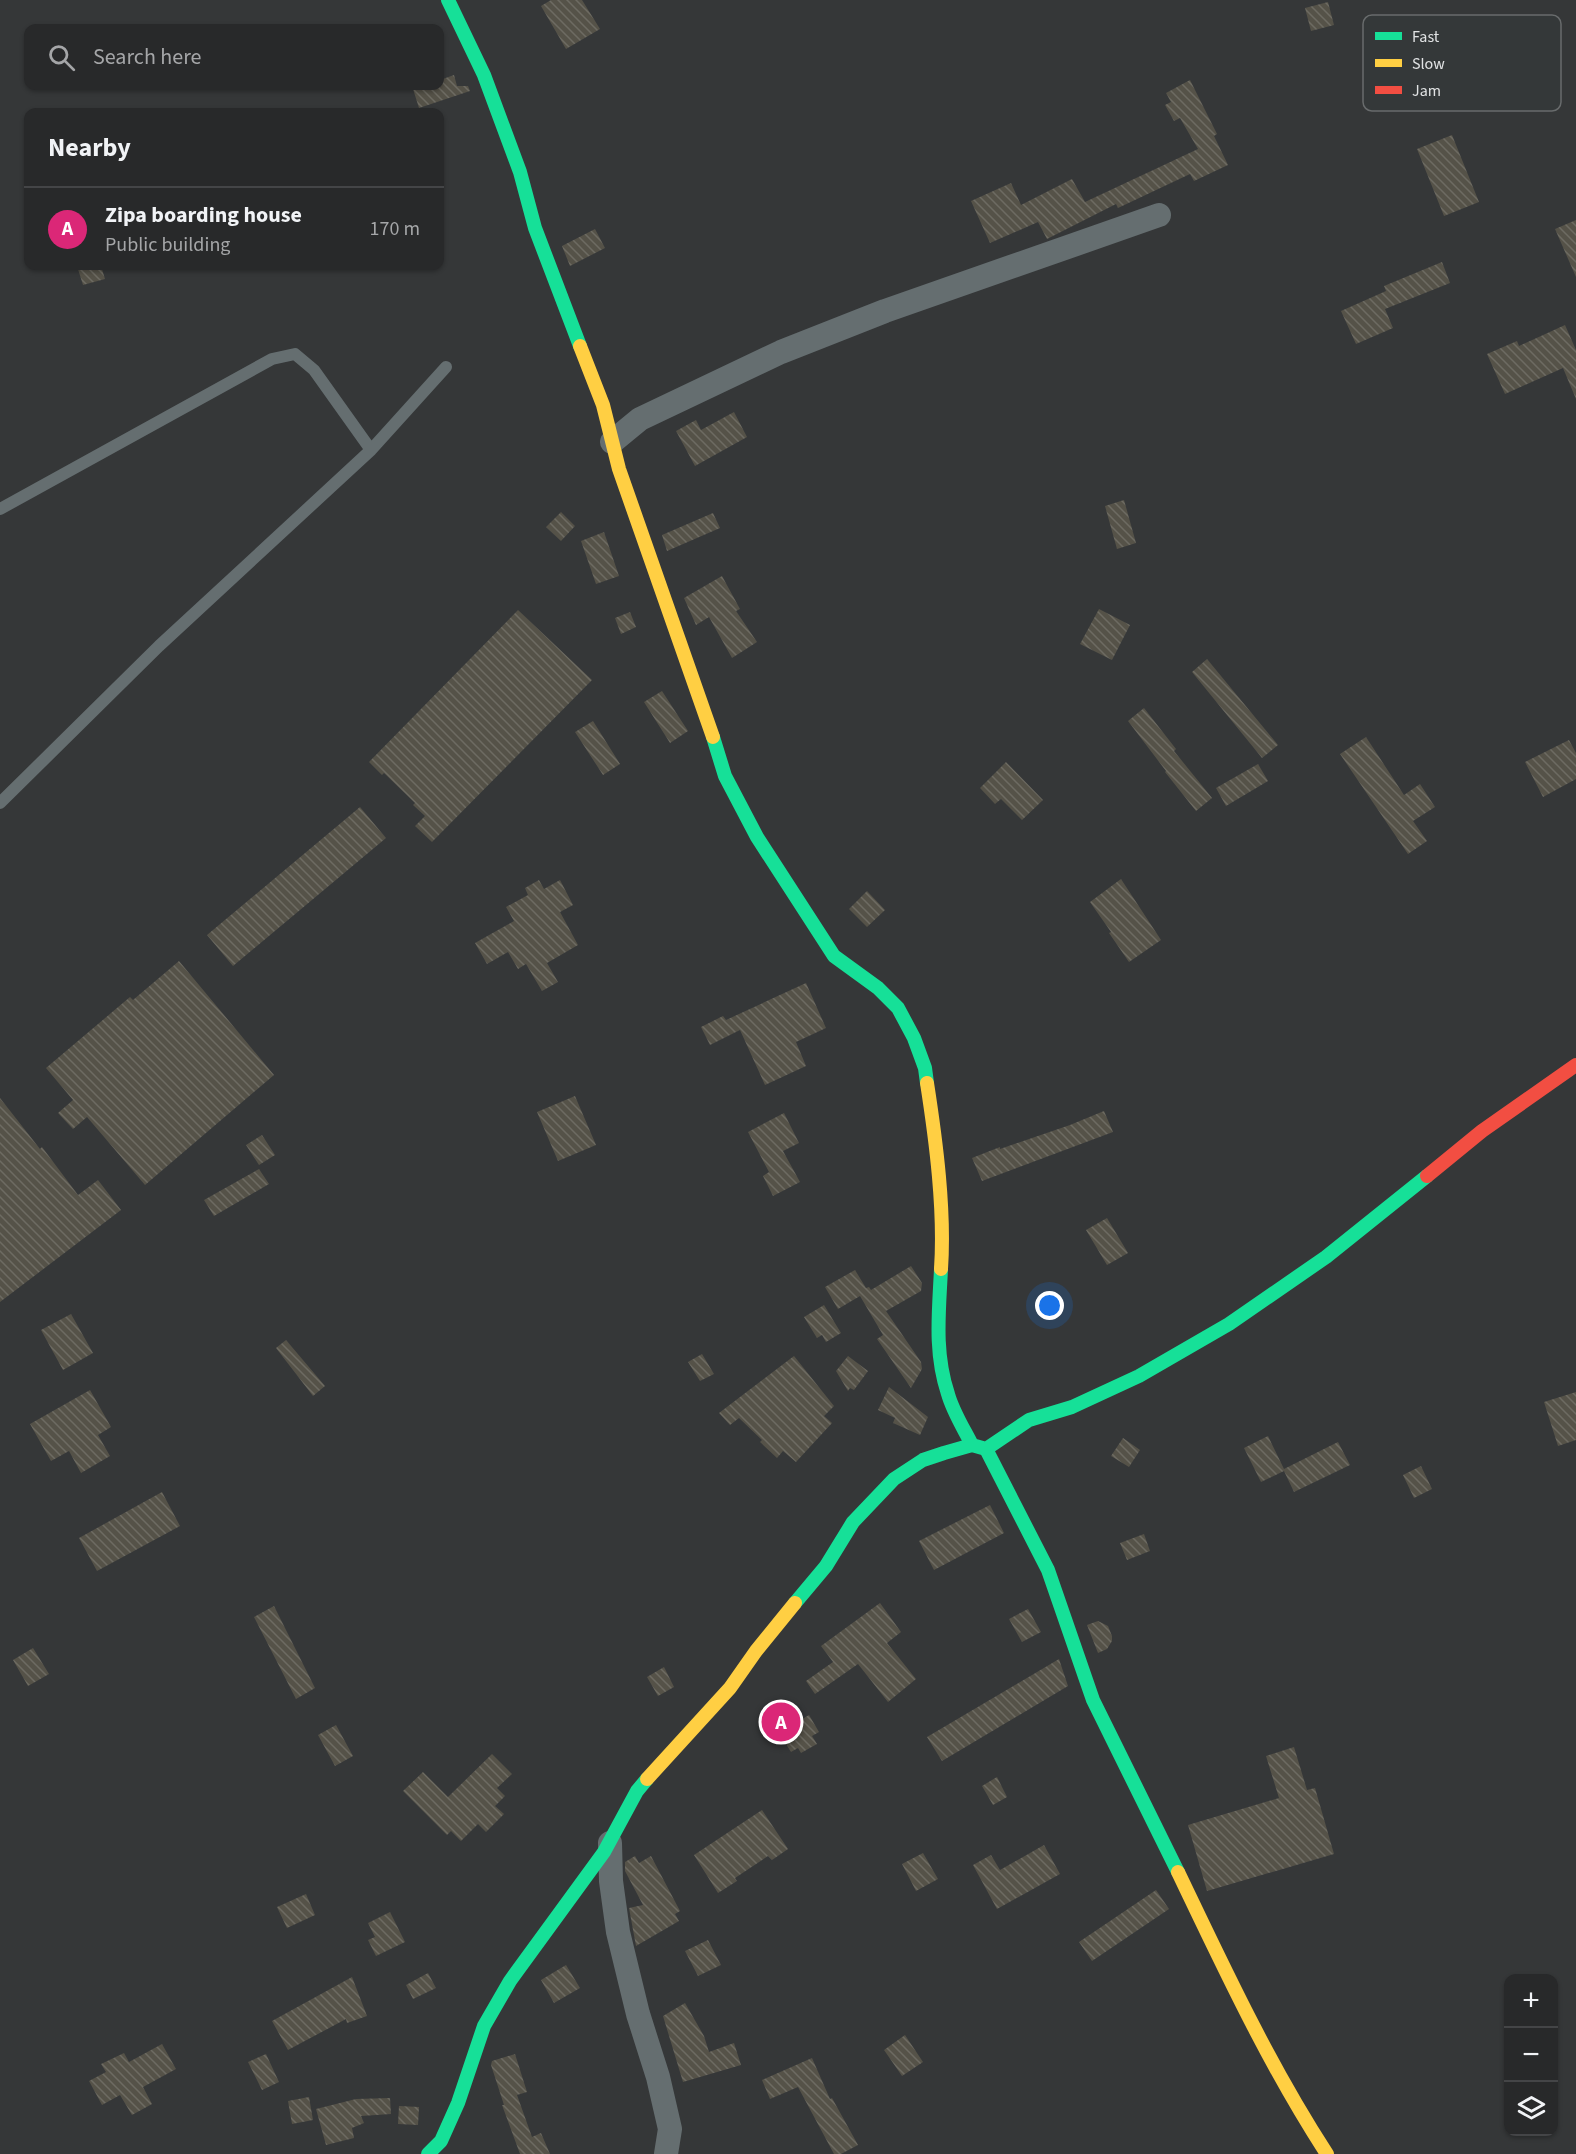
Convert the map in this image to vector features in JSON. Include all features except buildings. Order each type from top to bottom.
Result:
[{"type":"street","points":[[448,0],[488,86],[520,172],[536,228],[600,395],[623,480],[704,709],[725,776],[757,837],[834,956],[878,988],[898,1008],[914,1038],[926,1068],[933,1123],[942,1255],[937,1339],[940,1364],[948,1396],[972,1445]]},
{"type":"street","points":[[612,442],[640,419],[781,352],[896,307],[1159,215]]},
{"type":"street","points":[[986,1449],[1029,1420],[1072,1407],[1139,1377],[1229,1324],[1333,1251],[1482,1131],[1576,1065]]},
{"type":"street","points":[[428,2154],[441,2141],[458,2103],[484,2026],[510,1981],[610,1843],[637,1791],[730,1688],[756,1651],[826,1566],[853,1522],[894,1479],[923,1460],[972,1445],[986,1449],[1048,1570],[1098,1711],[1243,2006],[1307,2123],[1327,2154]]},
{"type":"street","points":[[610,1843],[611,1881],[618,1932],[670,2129],[666,2154]]},
{"type":"lane","points":[[0,509],[272,359],[295,354],[314,369],[371,450]]},
{"type":"lane","points":[[0,803],[159,646],[371,450],[446,367]]},
{"type":"traffic: fast","points":[[448,0],[484,75],[520,172],[535,228],[580,346]]},
{"type":"traffic: fast","points":[[713,737],[725,776],[757,837],[834,956],[878,988],[898,1008],[914,1038],[925,1068],[927,1083]]},
{"type":"traffic: fast","points":[[986,1449],[1029,1420],[1072,1407],[1139,1376],[1229,1324],[1326,1257],[1427,1176]]},
{"type":"traffic: fast","points":[[941,1269],[939,1316],[941,1363],[950,1401],[972,1445]]},
{"type":"traffic: fast","points":[[795,1603],[826,1566],[853,1522],[894,1479],[923,1460],[944,1453],[972,1445],[986,1449],[1048,1570],[1093,1700],[1178,1872]]},
{"type":"traffic: fast","points":[[428,2154],[441,2141],[458,2103],[484,2026],[510,1981],[604,1852],[637,1791],[647,1779]]},
{"type":"traffic: slow","points":[[580,346],[603,405],[619,469],[713,737]]},
{"type":"traffic: slow","points":[[927,1083],[941,1200],[941,1269]]},
{"type":"traffic: slow","points":[[647,1779],[730,1688],[756,1651],[795,1603]]},
{"type":"traffic: slow","points":[[1178,1872],[1266,2051],[1327,2154]]},
{"type":"traffic: jam","points":[[1427,1176],[1482,1131],[1576,1065]]},
{"type":"place","name":"Zipa boarding house","points":[[781,1722]]}]
